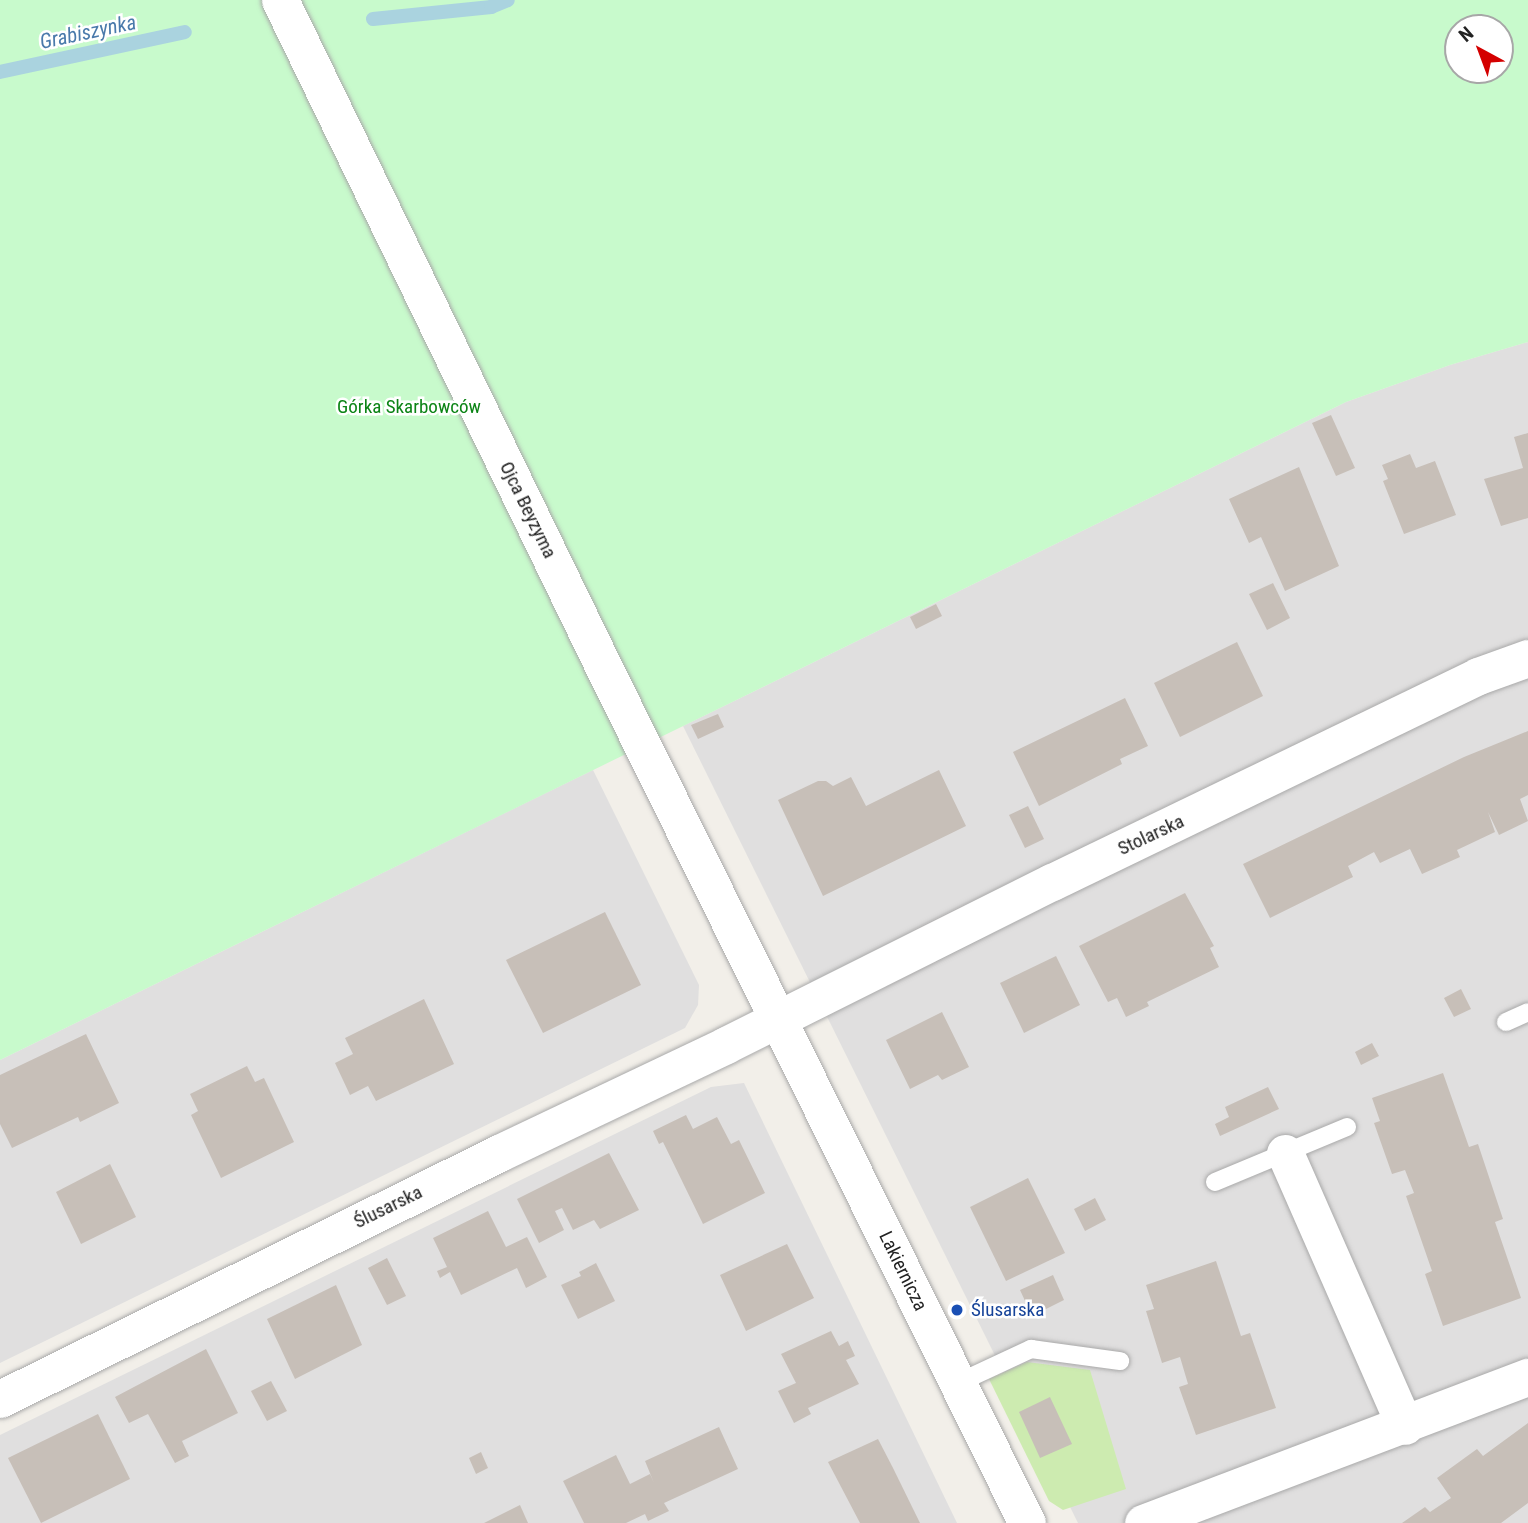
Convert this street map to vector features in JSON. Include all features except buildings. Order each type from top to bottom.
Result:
[{"type":"street","name":"Ojca Beyzyma","points":[[280,0],[778,1020]]},
{"type":"street","name":"Stolarska","points":[[778,1020],[1052,881],[1478,676],[1528,658]]},
{"type":"street","name":"Lakiernicza","points":[[778,1020],[1027,1523]]},
{"type":"street","name":"Ślusarska","points":[[0,1399],[499,1153],[778,1020]]},
{"type":"street","points":[[1285,1153],[1405,1426]]},
{"type":"street","points":[[1143,1523],[1405,1426],[1528,1377]]},
{"type":"lane","points":[[1506,1022],[1528,1012]]},
{"type":"lane","points":[[1215,1181],[1347,1127]]},
{"type":"lane","points":[[958,1383],[1031,1349],[1120,1361]]},
{"type":"shaded area","points":[[1528,342],[1528,1523],[1078,1523],[683,726],[1346,402],[1450,365]]},
{"type":"shaded area","points":[[593,770],[699,985],[698,1005],[685,1028],[0,1363],[0,1060]]},
{"type":"shaded area","points":[[744,1083],[957,1523],[0,1523],[0,1435],[711,1087]]},
{"type":"green space","name":"Górka Skarbowców","points":[[0,0],[1528,0],[1528,342],[1450,365],[1346,402],[0,1060]]},
{"type":"green space","points":[[1027,1362],[1090,1370],[1126,1489],[1063,1510],[1049,1501],[989,1379]]},
{"type":"waterway","name":"Grabiszynka","points":[[373,19],[491,7],[508,0]]},
{"type":"waterway","name":"Grabiszynka","points":[[0,72],[185,32]]},
{"type":"place","name":"Ślusarska","points":[[957,1310]]}]
